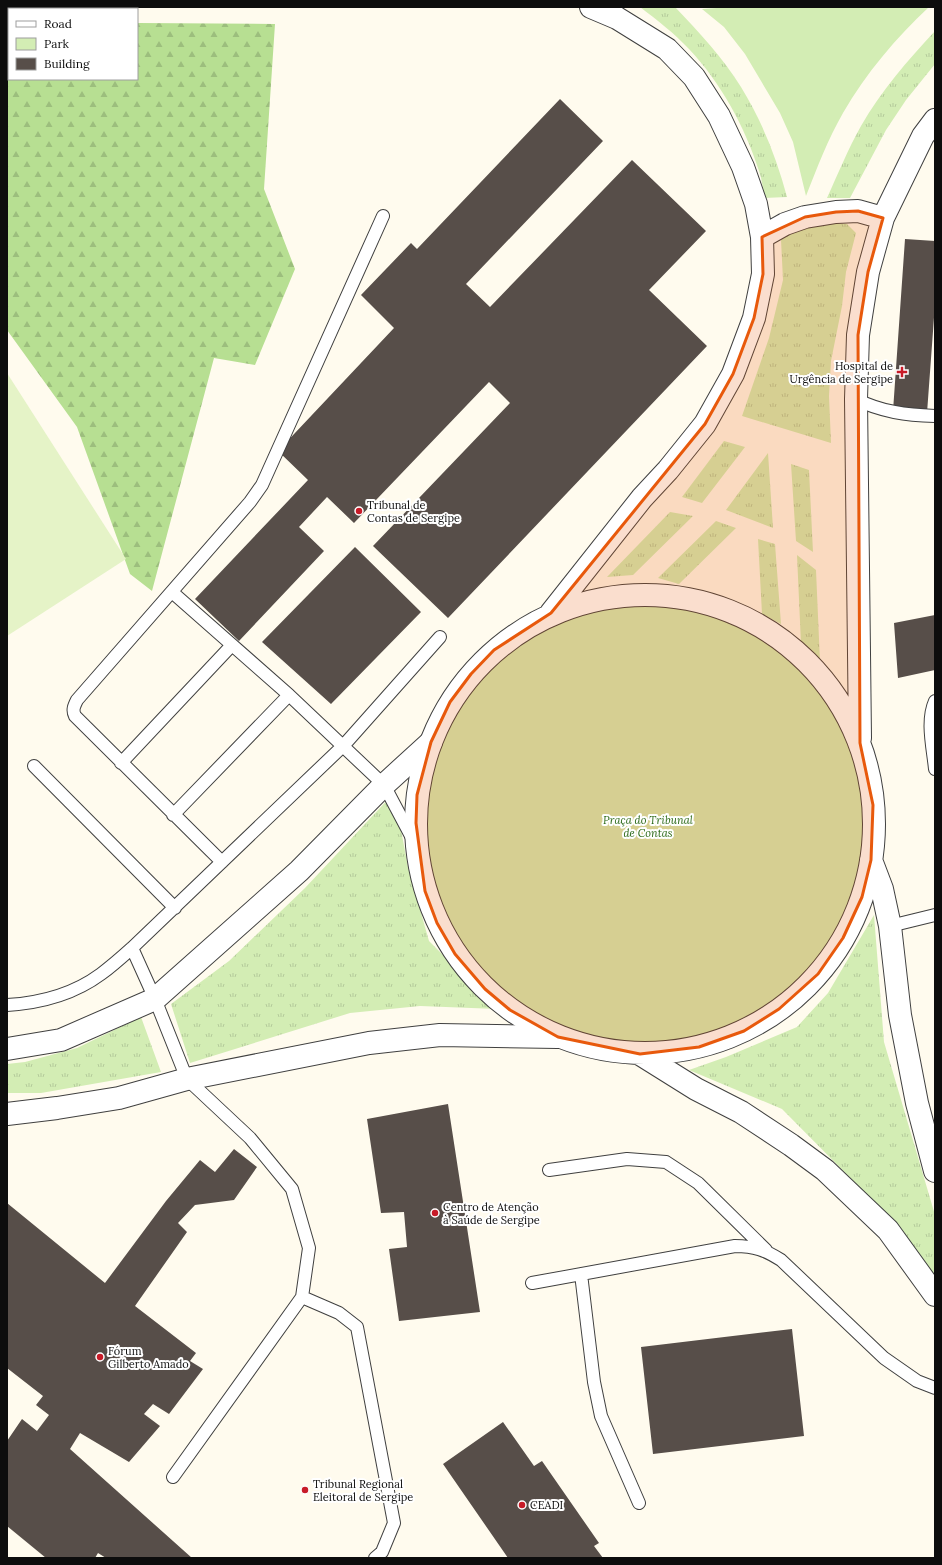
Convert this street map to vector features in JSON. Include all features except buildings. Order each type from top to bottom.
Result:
[{"type":"street","points":[[551,613],[642,498],[668,470],[705,424],[734,374],[754,318],[763,274],[762,237],[756,204],[743,166],[719,116],[694,77],[667,49],[617,18],[591,7]]},
{"type":"street","points":[[7,1114],[119,1098],[187,1079],[369,1043],[440,1035],[558,1037],[601,1048],[640,1054],[699,1047],[744,1031],[780,1010],[818,974],[843,938],[862,897],[871,860],[873,837],[873,805],[860,743],[856,399],[858,335],[868,272],[883,218],[923,136],[935,120]]},
{"type":"street","points":[[762,237],[785,224],[806,217],[836,212],[858,211],[883,218]]},
{"type":"street","points":[[558,1037],[510,1010],[485,989],[455,954],[437,923],[425,891],[416,823],[417,796],[422,768],[431,742],[450,702],[471,674],[494,650],[522,630],[551,613],[588,600],[618,594],[694,598],[747,617],[791,645],[834,693],[860,743]]},
{"type":"street","points":[[7,1050],[61,1040],[155,999],[299,871],[384,785],[431,742]]},
{"type":"street","points":[[871,860],[882,890],[890,926],[900,1015],[917,1103],[935,1171]]},
{"type":"street","points":[[640,1054],[696,1088],[740,1112],[825,1170],[888,1230],[935,1295]]},
{"type":"lane","points":[[222,862],[75,716],[73,711],[74,706],[77,700],[250,502],[262,485],[383,216]]},
{"type":"lane","points":[[856,399],[871,407],[895,413],[935,416]]},
{"type":"lane","points":[[172,592],[344,745],[384,785],[419,851]]},
{"type":"lane","points":[[7,1005],[45,1000],[72,991],[100,975],[132,948],[344,745],[440,637]]},
{"type":"lane","points":[[121,763],[232,644]]},
{"type":"lane","points":[[173,815],[289,695]]},
{"type":"lane","points":[[935,700],[931,709],[931,735],[935,769]]},
{"type":"lane","points":[[34,766],[175,908]]},
{"type":"lane","points":[[890,926],[935,915]]},
{"type":"lane","points":[[132,948],[155,999],[187,1079],[250,1138],[292,1189],[309,1248],[302,1297],[174,1477]]},
{"type":"lane","points":[[549,1170],[628,1159],[666,1162],[698,1183],[767,1251],[781,1260],[884,1358],[917,1381],[935,1388]]},
{"type":"lane","points":[[532,1283],[735,1246],[749,1246],[767,1251]]},
{"type":"lane","points":[[581,1274],[594,1382],[601,1416],[639,1503]]},
{"type":"lane","points":[[302,1297],[339,1313],[357,1327],[394,1523],[382,1552],[375,1558]]},
{"type":"highlighted area","points":[[858,211],[883,218],[868,272],[858,335],[860,743],[873,805],[871,860],[862,897],[843,938],[818,974],[779,1009],[744,1031],[699,1047],[640,1054],[558,1037],[510,1010],[485,989],[455,954],[437,923],[425,891],[416,823],[417,795],[431,742],[450,702],[471,674],[494,650],[551,613],[705,424],[733,374],[754,318],[763,274],[762,237],[805,217],[836,212]]},
{"type":"green space","points":[[640,7],[675,7],[719,56],[741,87],[756,113],[774,154],[787,197],[764,198],[761,177],[747,138],[722,91],[701,62],[689,49]]},
{"type":"green space","points":[[731,7],[929,7],[882,57],[852,98],[832,133],[806,196],[793,142],[780,113],[745,54],[724,27],[702,9]]},
{"type":"green space","points":[[7,23],[8,80],[138,80],[138,23],[275,24],[264,189],[295,269],[255,365],[214,358],[152,591],[130,574],[77,427],[7,330]]},
{"type":"green space","points":[[935,31],[935,64],[906,100],[886,130],[850,198],[827,198],[861,126],[877,100],[895,76]]},
{"type":"green space","points":[[822,222],[847,224],[856,233],[846,272],[842,306],[831,361],[829,396],[831,443],[742,416],[769,338],[783,280],[781,240],[798,227]]},
{"type":"green space","points":[[7,373],[126,559],[7,636]]},
{"type":"green space","points":[[724,441],[745,447],[702,503],[682,497]]},
{"type":"green space","points":[[768,453],[773,528],[726,510]]},
{"type":"green space","points":[[791,464],[809,470],[813,552],[796,541]]},
{"type":"green space","points":[[670,512],[693,516],[633,575],[607,577]]},
{"type":"green space","points":[[716,521],[736,528],[679,584],[658,578]]},
{"type":"green space","points":[[758,539],[775,544],[781,624],[762,614]]},
{"type":"green space","points":[[797,555],[816,570],[820,662],[801,644]]},
{"type":"green space","name":"Praça do Tribunal de Contas","points":[[646,597],[690,601],[733,614],[773,635],[807,664],[836,698],[857,738],[870,781],[874,825],[870,869],[857,912],[836,952],[807,986],[773,1015],[733,1036],[690,1049],[646,1053],[602,1049],[559,1036],[519,1015],[485,986],[456,952],[435,912],[422,869],[418,825],[422,781],[435,738],[456,698],[485,664],[519,635],[559,614],[602,601]]},
{"type":"green space","points":[[394,793],[408,867],[429,941],[497,1009],[420,1006],[350,1013],[190,1063],[171,1004],[229,961],[305,888]]},
{"type":"green space","points":[[874,915],[884,1042],[935,1215],[935,1280],[890,1218],[782,1109],[689,1070],[726,1057],[797,1027],[828,993]]},
{"type":"green space","points":[[141,1017],[161,1072],[41,1093],[7,1093],[7,1064],[25,1062],[77,1048]]},
{"type":"place","name":"Hospital de Urgência de Sergipe","points":[[902,372]]},
{"type":"place","name":"Tribunal de Contas de Sergipe","points":[[359,511]]},
{"type":"place","name":"Centro de Atenção à Saúde de Sergipe","points":[[435,1213]]},
{"type":"place","name":"Fórum Gilberto Amado","points":[[100,1357]]},
{"type":"place","name":"Tribunal Regional Eleitoral de Sergipe","points":[[305,1490]]},
{"type":"place","name":"CEADI","points":[[522,1505]]}]
